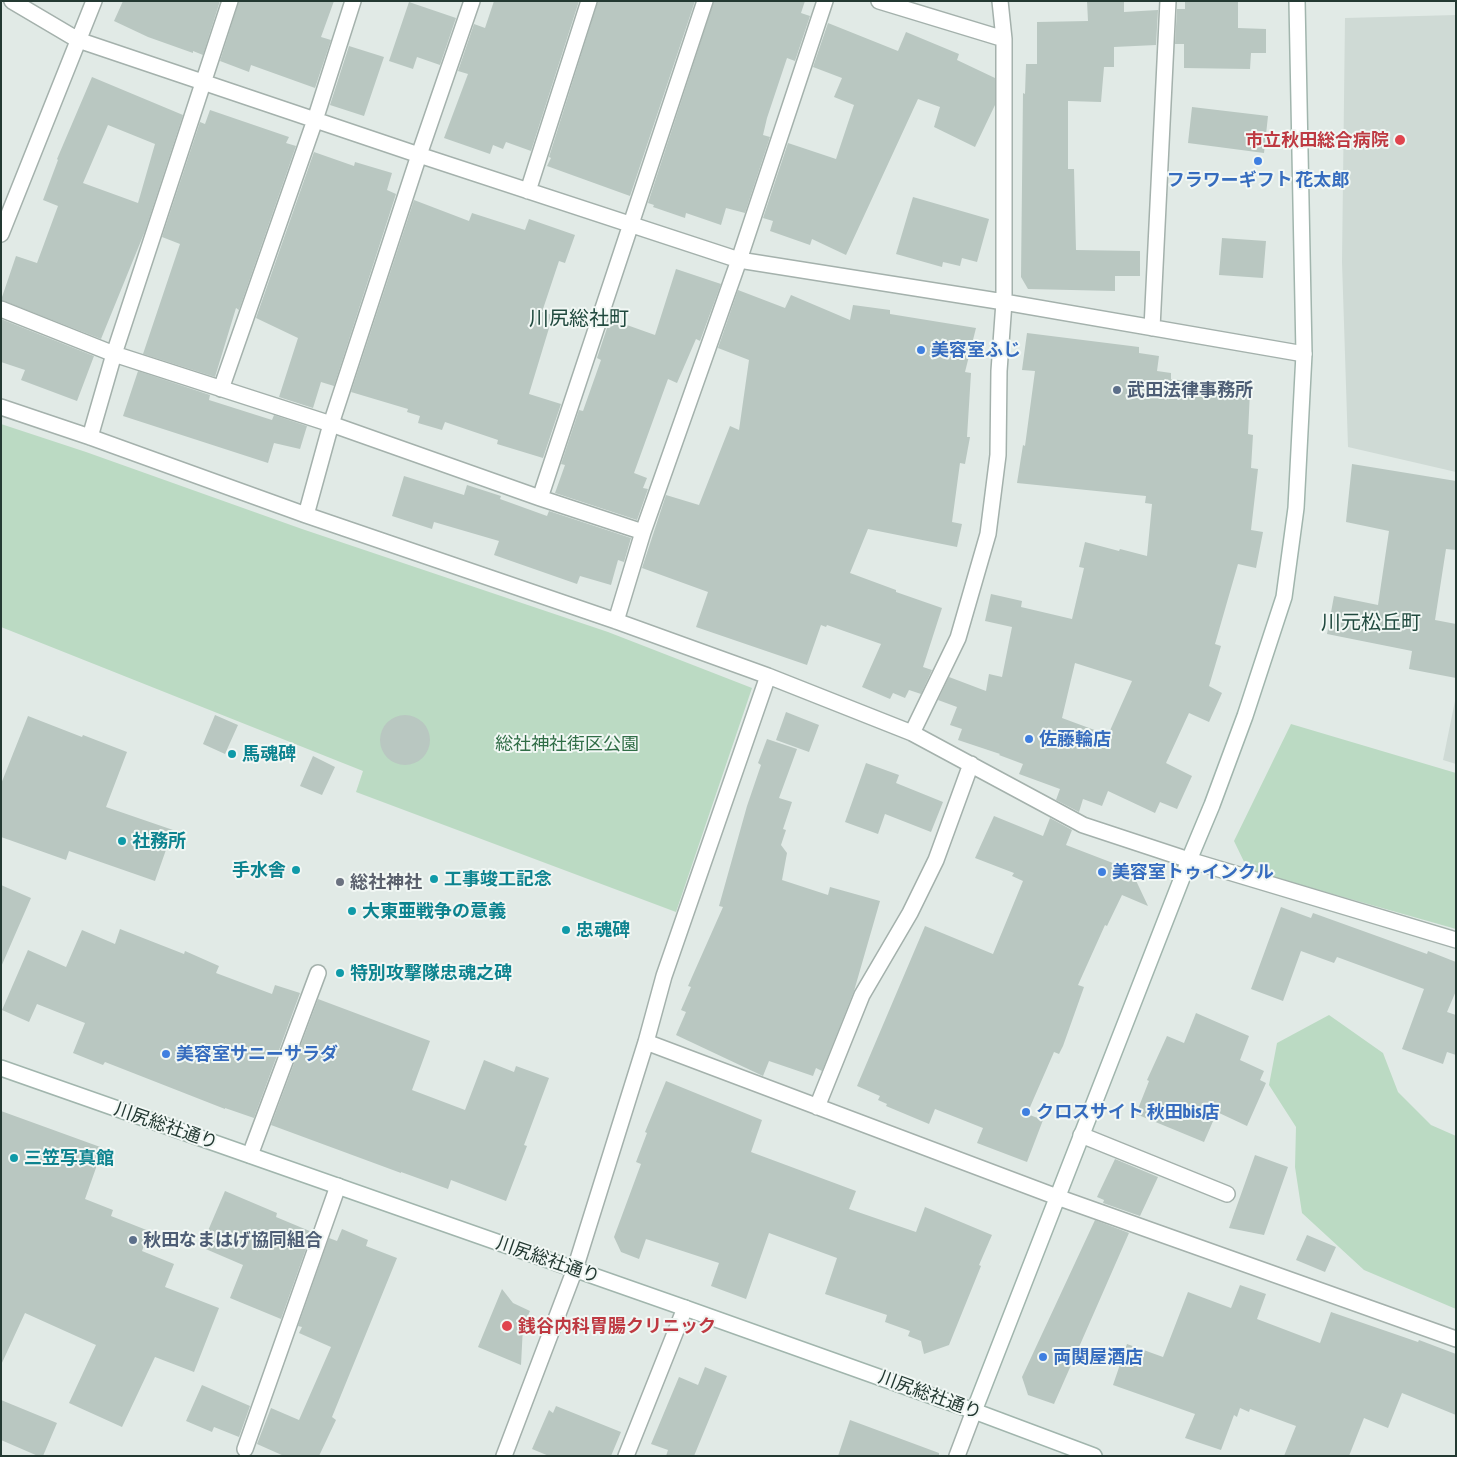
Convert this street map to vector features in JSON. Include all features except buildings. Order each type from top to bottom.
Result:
[{"type":"street","points":[[12,1],[78,40],[739,260],[1004,302],[1304,354]]},
{"type":"street","points":[[1,234],[94,1]]},
{"type":"street","points":[[90,437],[114,354],[230,1]]},
{"type":"street","points":[[221,388],[314,120],[353,1]]},
{"type":"street","points":[[306,515],[331,424],[419,155],[472,1]]},
{"type":"street","points":[[528,191],[589,1]]},
{"type":"street","points":[[540,498],[705,1]]},
{"type":"street","points":[[616,621],[643,532],[739,260],[825,1]]},
{"type":"street","points":[[878,1],[1004,39]]},
{"type":"street","points":[[912,733],[958,638],[988,534],[998,455],[999,371],[1004,302],[1004,39],[1000,1]]},
{"type":"street","points":[[1152,328],[1168,1]]},
{"type":"street","points":[[957,1456],[1081,1135],[1212,805],[1245,716],[1284,597],[1296,508],[1304,354],[1297,1]]},
{"type":"street","points":[[1,309],[114,354],[331,424],[540,498],[643,532]]},
{"type":"street","points":[[1,407],[306,515],[616,621],[768,676],[912,733],[1083,825],[1189,860],[1456,940]]},
{"type":"street","points":[[504,1456],[575,1269],[646,1042],[664,976],[768,676]]},
{"type":"street","points":[[817,1106],[862,995],[910,913],[936,860],[971,764]]},
{"type":"street","points":[[250,1155],[318,973]]},
{"type":"street","points":[[646,1042],[1057,1197],[1456,1339]]},
{"type":"street","name":"川尻総社通り","points":[[1,1068],[686,1308],[1094,1456]]},
{"type":"street","points":[[1081,1135],[1227,1194]]},
{"type":"street","points":[[245,1449],[338,1186]]},
{"type":"street","points":[[626,1456],[686,1308]]},
{"type":"shaded area","name":"市立秋田総合病院","points":[[1456,15],[1456,472],[1348,447],[1342,262],[1345,18]]},
{"type":"shaded area","points":[[1456,696],[1456,764],[1443,760]]},
{"type":"green space","name":"総社神社街区公園","points":[[1,424],[86,452],[302,529],[608,632],[752,688],[676,912],[356,792],[363,771],[1,627]]},
{"type":"green space","points":[[1291,724],[1456,773],[1456,929],[1248,870],[1234,841]]},
{"type":"green space","points":[[1329,1015],[1383,1053],[1398,1092],[1431,1125],[1456,1136],[1456,1309],[1364,1270],[1302,1213],[1295,1167],[1296,1127],[1269,1085],[1277,1043]]},
{"type":"place","name":"市立秋田総合病院","points":[[1400,140]]},
{"type":"place","name":"フラワーギフト 花太郎","points":[[1258,161]]},
{"type":"place","name":"美容室ふじ","points":[[921,350]]},
{"type":"place","name":"武田法律事務所","points":[[1117,390]]},
{"type":"place","name":"佐藤輪店","points":[[1029,739]]},
{"type":"place","name":"馬魂碑","points":[[232,754]]},
{"type":"place","name":"社務所","points":[[122,841]]},
{"type":"place","name":"手水舎","points":[[296,870]]},
{"type":"place","name":"美容室トゥインクル","points":[[1102,872]]},
{"type":"place","name":"工事竣工記念","points":[[434,879]]},
{"type":"place","name":"総社神社","points":[[340,882]]},
{"type":"place","name":"大東亜戦争の意義","points":[[352,911]]},
{"type":"place","name":"忠魂碑","points":[[566,930]]},
{"type":"place","name":"特別攻撃隊忠魂之碑","points":[[340,973]]},
{"type":"place","name":"美容室サニーサラダ","points":[[166,1054]]},
{"type":"place","name":"クロスサイト 秋田bis店","points":[[1026,1112]]},
{"type":"place","name":"三笠写真館","points":[[14,1158]]},
{"type":"place","name":"秋田なまはげ協同組合","points":[[133,1240]]},
{"type":"place","name":"銭谷内科胃腸クリニック","points":[[507,1326]]},
{"type":"place","name":"両関屋酒店","points":[[1043,1357]]},
{"type":"district","name":"川尻総社町","points":[[579,319]]},
{"type":"district","name":"川元松丘町","points":[[1371,623]]}]
